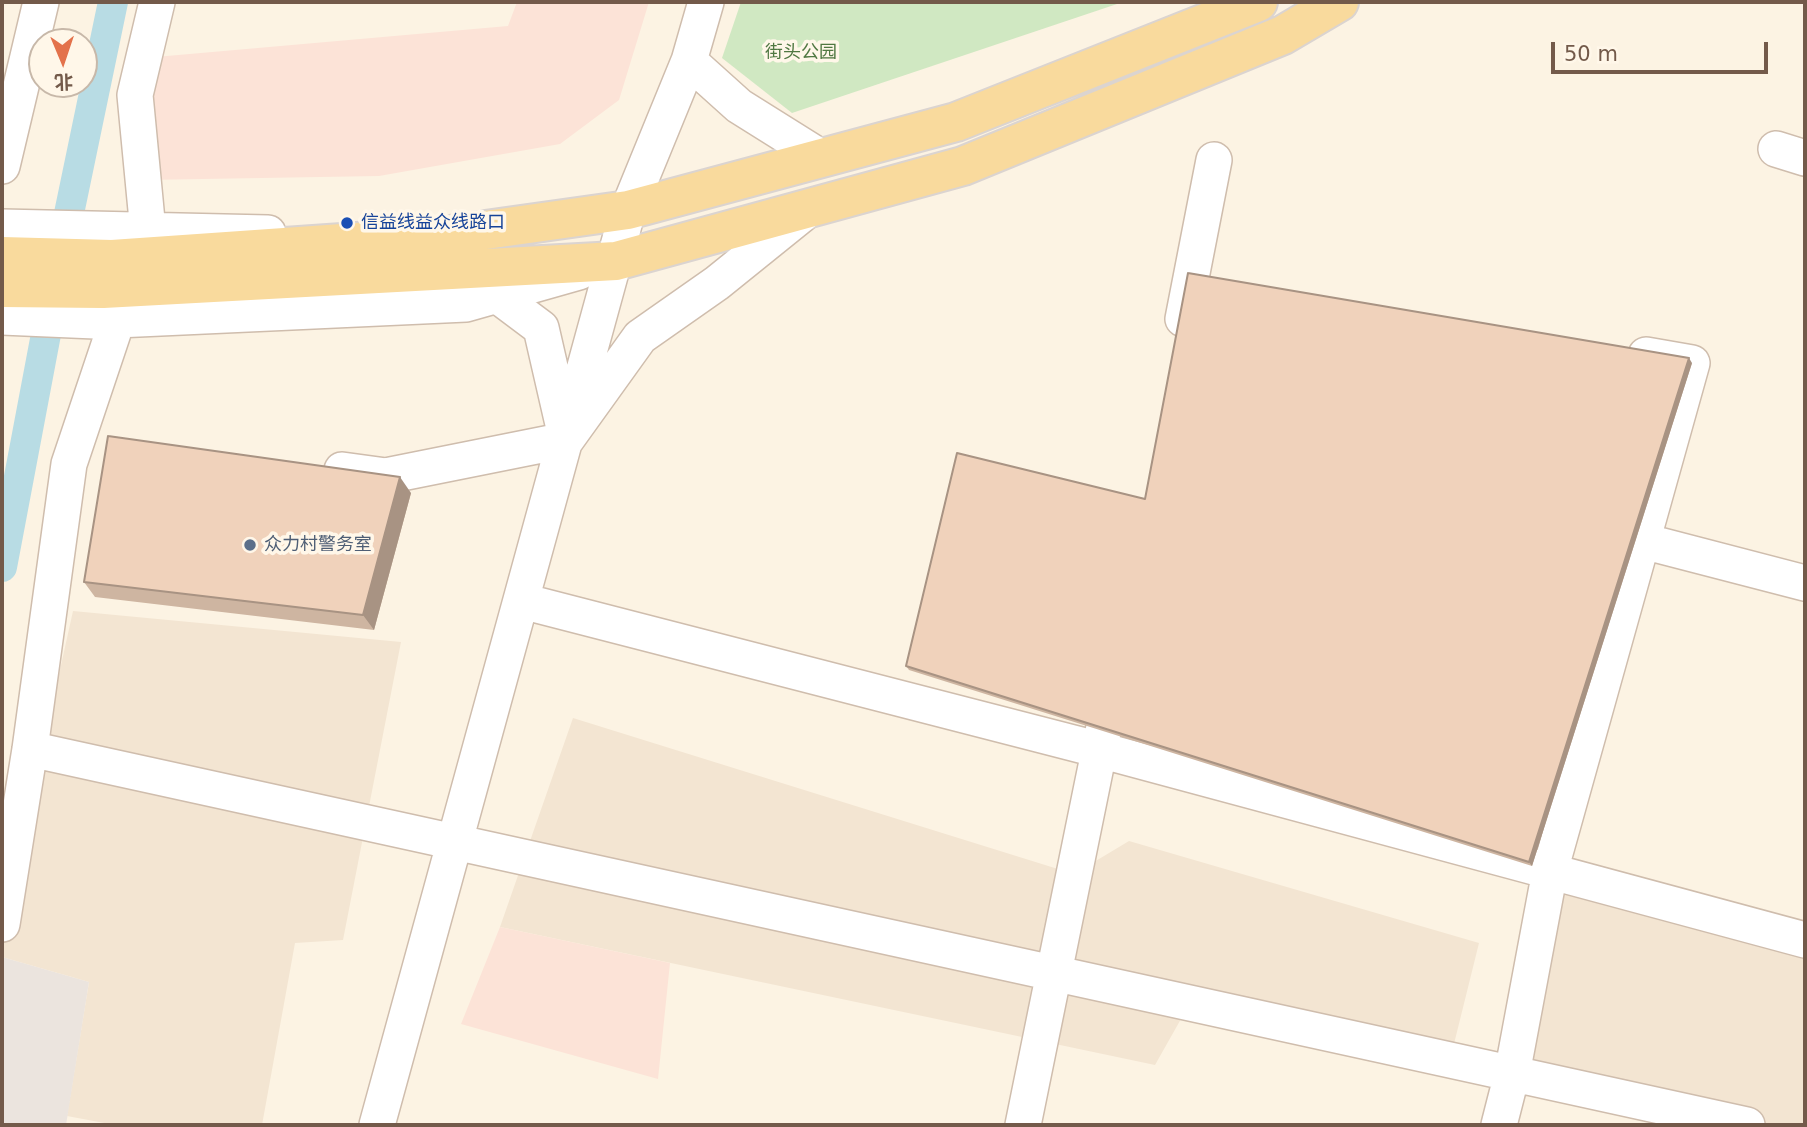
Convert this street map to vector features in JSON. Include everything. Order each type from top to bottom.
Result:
[{"type":"main road","points":[[2,288],[443,236],[628,210],[956,122],[1258,2]]},
{"type":"main road","points":[[2,256],[117,275],[460,270],[616,261],[963,166],[1283,35],[1339,2]]},
{"type":"street","points":[[2,166],[41,2]]},
{"type":"street","points":[[2,924],[30,749],[69,464],[117,275],[135,95],[157,2]]},
{"type":"street","points":[[377,1125],[628,210],[689,61],[706,2]]},
{"type":"street","points":[[689,61],[738,106],[822,158]]},
{"type":"street","points":[[1176,357],[1205,280],[1214,160]]},
{"type":"street","points":[[307,466],[386,476],[566,440],[640,337],[718,283],[810,208]]},
{"type":"street","points":[[2,227],[117,275],[466,304],[616,261]]},
{"type":"street","points":[[460,270],[499,295],[541,328],[566,440]]},
{"type":"street","points":[[2,317],[117,275]]},
{"type":"street","points":[[1499,1125],[1513,1074],[1550,871],[1692,363],[1611,349]]},
{"type":"street","points":[[1643,541],[1805,583]]},
{"type":"street","points":[[522,601],[1100,750],[1805,940]]},
{"type":"street","points":[[1023,1125],[1111,695]]},
{"type":"street","points":[[30,749],[1747,1125]]},
{"type":"shaded area","points":[[517,2],[649,2],[619,100],[560,144],[379,176],[144,180],[144,58],[508,26]]},
{"type":"shaded area","points":[[73,611],[401,642],[343,940],[295,943],[262,1125],[115,1125],[67,1116],[89,982],[2,957],[2,932]]},
{"type":"shaded area","points":[[573,718],[1074,874],[1129,841],[1479,943],[1450,1060],[1190,1003],[1155,1065],[500,927]]},
{"type":"shaded area","points":[[1550,871],[1805,940],[1805,1125],[1747,1125],[1512,1074]]},
{"type":"shaded area","points":[[500,927],[670,963],[658,1079],[461,1024]]},
{"type":"shaded area","points":[[2,957],[89,982],[66,1125],[2,1125]]},
{"type":"green space","name":"街头公园","points":[[741,2],[1123,2],[792,113],[722,58]]},
{"type":"building","points":[[1188,273],[1689,358],[1529,862],[906,666],[957,453],[1145,499]]},
{"type":"building","name":"众力村警务室","points":[[108,436],[400,477],[363,615],[84,582]]},
{"type":"waterway","points":[[61,252],[113,2]]},
{"type":"waterway","points":[[2,567],[53,297]]},
{"type":"place","name":"信益线益众线路口","points":[[347,223]]},
{"type":"place","name":"众力村警务室","points":[[250,545]]}]
